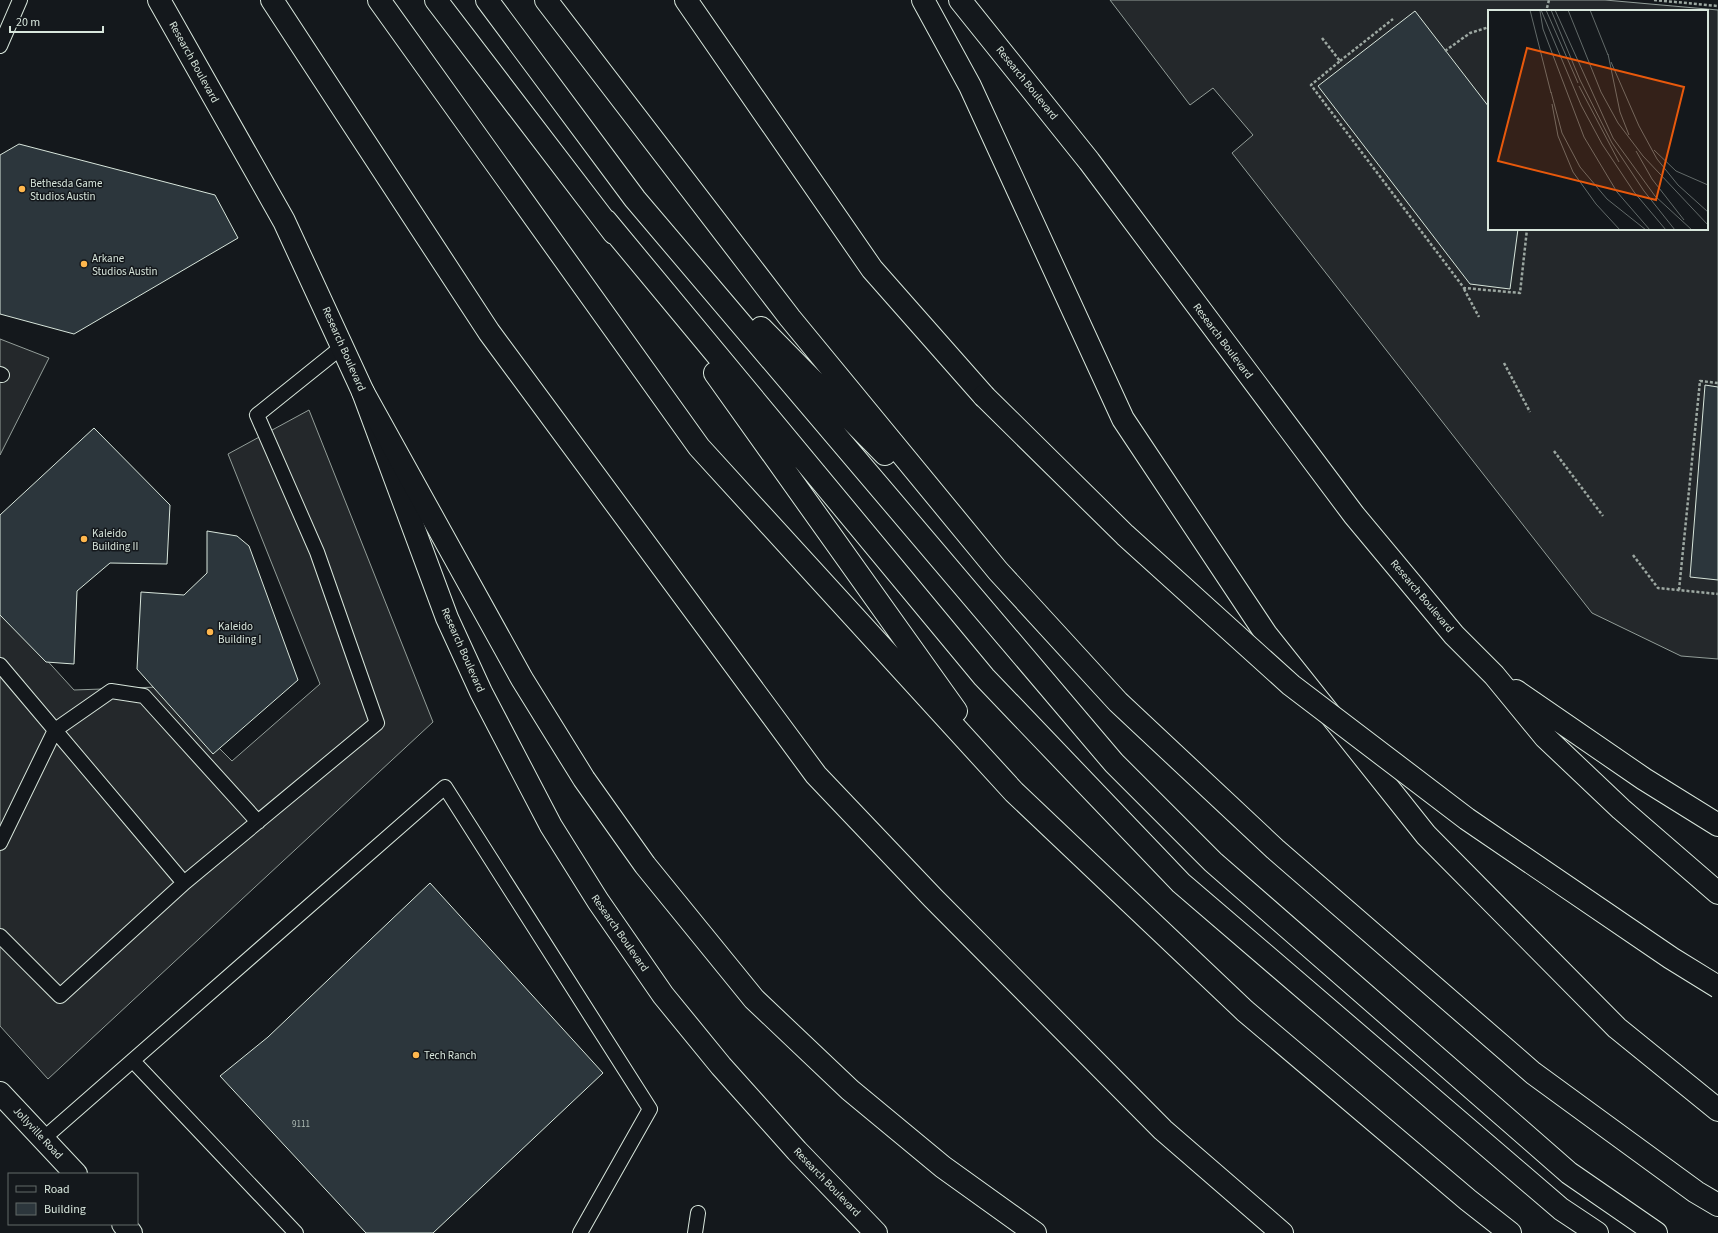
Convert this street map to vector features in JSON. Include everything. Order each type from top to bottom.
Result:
[{"type":"main road","name":"Research Boulevard","points":[[159,0],[284,221],[363,392],[447,618],[484,699],[551,826],[598,901],[663,994],[722,1066],[797,1151],[876,1233]]},
{"type":"main road","points":[[272,0],[489,332],[816,775],[933,898],[1163,1130],[1282,1233]]},
{"type":"main road","points":[[379,0],[699,447],[1014,792],[1245,1011],[1468,1200],[1510,1233]]},
{"type":"main road","points":[[436,0],[606,221],[1014,792]]},
{"type":"main road","points":[[487,0],[635,199],[1114,763],[1213,862],[1569,1173],[1656,1233]]},
{"type":"main road","points":[[546,0],[790,318],[998,571]]},
{"type":"main road","points":[[686,0],[872,269],[984,396],[1125,535],[1291,685],[1467,819],[1672,958],[1718,987]]},
{"type":"main road","points":[[923,0],[970,86],[1123,419],[1266,634],[1426,835],[1617,1028],[1718,1110]]},
{"type":"main road","name":"Research Boulevard","points":[[960,0],[1089,161],[1354,515],[1454,635],[1494,675]]},
{"type":"main road","points":[[635,199],[998,571],[1118,702],[1275,849],[1533,1073],[1696,1192],[1718,1205]]},
{"type":"main road","points":[[606,221],[984,677],[1181,884],[1561,1209],[1598,1233]]},
{"type":"main road","points":[[363,392],[522,679],[584,779],[645,865],[754,999],[850,1090],[943,1167],[1035,1233]]},
{"type":"main road","points":[[1494,675],[1644,779],[1718,825]]},
{"type":"main road","points":[[1494,675],[1545,737],[1621,809],[1718,893]]},
{"type":"main road","name":"Jollyville Road","points":[[0,1093],[75,1173]]},
{"type":"main road","points":[[124,1225],[131,1233]]},
{"type":"lane","points":[[0,46],[20,0]]},
{"type":"lane","points":[[0,936],[60,996],[184,883],[377,723],[317,552],[257,415],[343,346]]},
{"type":"lane","points":[[0,665],[184,883]]},
{"type":"lane","points":[[0,843],[54,730],[111,691],[144,696],[258,822]]},
{"type":"lane","points":[[43,1139],[445,787],[650,1109],[580,1233]]},
{"type":"lane","points":[[133,1061],[296,1233]]},
{"type":"lane","points":[[695,1233],[698,1213]]},
{"type":"path","points":[[1547,8],[1549,0]]},
{"type":"path","points":[[1654,0],[1718,6]]},
{"type":"path","points":[[1393,19],[1311,84],[1464,288],[1479,317]]},
{"type":"path","points":[[1445,50],[1470,33],[1488,27]]},
{"type":"path","points":[[1322,38],[1340,61]]},
{"type":"path","points":[[1464,288],[1520,293],[1527,230]]},
{"type":"path","points":[[1504,363],[1530,412]]},
{"type":"path","points":[[1679,590],[1700,381],[1718,384]]},
{"type":"path","points":[[1554,451],[1603,516]]},
{"type":"path","points":[[1633,555],[1658,588],[1718,594]]},
{"type":"shaded area","points":[[1110,0],[1605,0],[1718,10],[1718,659],[1681,656],[1592,613],[1232,153],[1253,135],[1213,88],[1190,105]]},
{"type":"shaded area","points":[[0,339],[49,358],[0,455]]},
{"type":"shaded area","points":[[309,410],[433,722],[48,1079],[0,1026],[0,609],[74,690],[158,687],[232,761],[320,684],[228,454]]},
{"type":"building","points":[[1415,11],[1488,106],[1488,230],[1518,230],[1510,289],[1470,284],[1318,86]]},
{"type":"building","points":[[19,144],[215,195],[238,238],[74,334],[0,314],[0,155]]},
{"type":"building","points":[[1705,385],[1718,387],[1718,580],[1690,577]]},
{"type":"building","name":"Kaleido Building II","points":[[94,428],[170,505],[167,564],[110,563],[77,591],[74,664],[46,662],[0,615],[0,515]]},
{"type":"building","name":"Kaleido Building I","points":[[207,531],[237,536],[249,546],[298,680],[213,754],[137,669],[141,592],[184,595],[207,573]]},
{"type":"building","name":"Tech Ranch","points":[[430,883],[603,1073],[433,1233],[366,1233],[220,1076],[268,1037]]},
{"type":"place","name":"Bethesda Game Studios Austin","points":[[22,189]]},
{"type":"place","name":"Arkane Studios Austin","points":[[84,264]]},
{"type":"place","name":"Kaleido Building II","points":[[84,539]]},
{"type":"place","name":"Kaleido Building I","points":[[210,632]]},
{"type":"place","name":"Tech Ranch","points":[[416,1055]]}]
